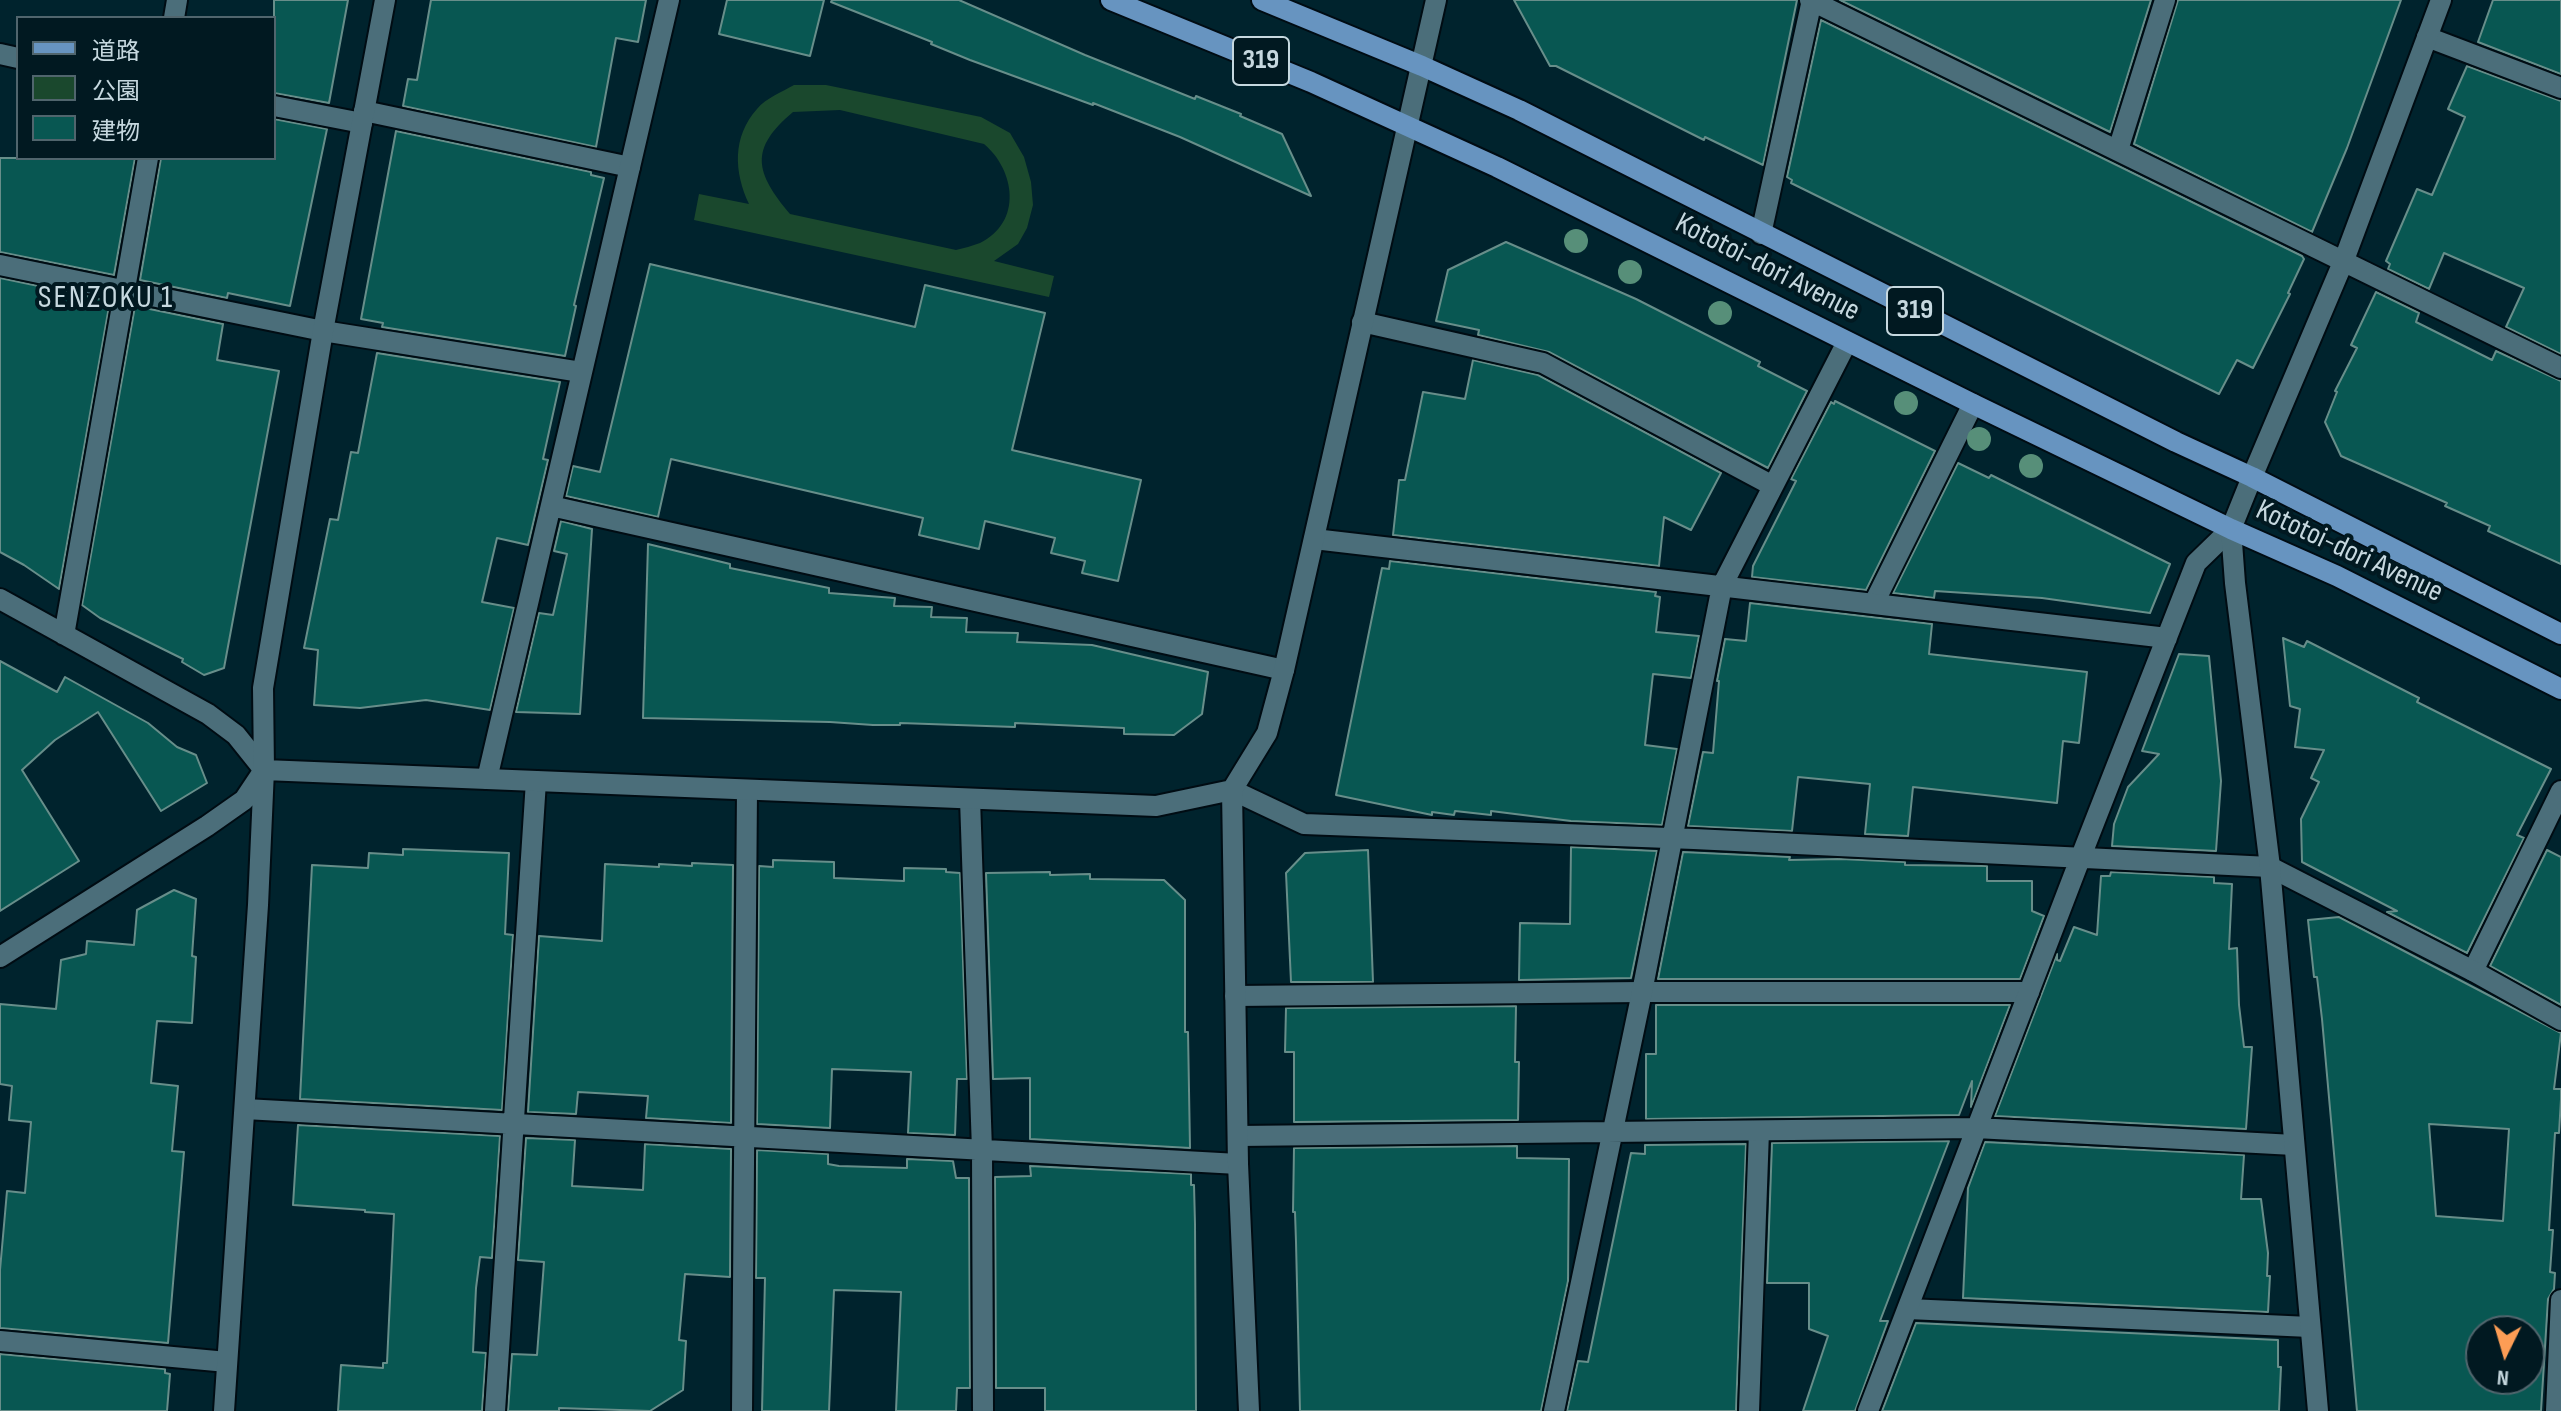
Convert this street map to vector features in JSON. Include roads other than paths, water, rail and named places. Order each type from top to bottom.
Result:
[{"type":"main road","name":"Kototoi-dori Avenue","points":[[1111,0],[1311,82],[1497,167],[1973,404],[2231,529],[2337,576],[2561,689]]},
{"type":"main road","name":"Kototoi-dori Avenue","points":[[1262,0],[1519,110],[2561,634]]},
{"type":"street","points":[[224,1411],[264,770],[263,688],[323,331],[385,0]]},
{"type":"street","points":[[487,779],[669,0]]},
{"type":"street","points":[[1249,1411],[1238,1164],[1232,790],[1267,733],[1284,670],[1436,0]]},
{"type":"street","points":[[1761,234],[1811,0],[2561,368]]},
{"type":"street","points":[[2118,150],[2165,0]]},
{"type":"street","points":[[1868,1411],[2196,563],[2231,529],[2344,260],[2441,0]]},
{"type":"street","points":[[2427,37],[2561,88]]},
{"type":"street","points":[[276,106],[363,117],[630,167]]},
{"type":"street","points":[[64,635],[148,160]]},
{"type":"street","points":[[0,265],[323,331],[581,372]]},
{"type":"street","points":[[1362,322],[1543,363],[1773,486]]},
{"type":"street","points":[[1554,1411],[1642,992],[1722,586],[1847,342]]},
{"type":"street","points":[[1874,603],[1973,404]]},
{"type":"street","points":[[551,506],[1284,670]]},
{"type":"street","points":[[2231,529],[2270,867],[2318,1411]]},
{"type":"street","points":[[1314,539],[2167,638]]},
{"type":"street","points":[[0,599],[208,714],[236,735],[264,770],[1156,806],[1232,790],[1304,824],[2270,867],[2473,971],[2561,1020]]},
{"type":"street","points":[[0,957],[244,800],[264,770]]},
{"type":"street","points":[[495,1411],[536,781]]},
{"type":"street","points":[[742,1411],[747,790]]},
{"type":"street","points":[[2473,971],[2561,791]]},
{"type":"street","points":[[970,799],[982,1150],[983,1411]]},
{"type":"street","points":[[1235,996],[2029,992]]},
{"type":"street","points":[[245,1109],[1238,1164]]},
{"type":"street","points":[[1238,1136],[1976,1128],[2294,1145]]},
{"type":"street","points":[[1749,1411],[1759,1131]]},
{"type":"street","points":[[2556,1411],[2561,1300]]},
{"type":"street","points":[[1908,1309],[2310,1327]]},
{"type":"street","points":[[0,1341],[227,1362]]},
{"type":"district","name":"SENZOKU 1","points":[[106,299]]}]
